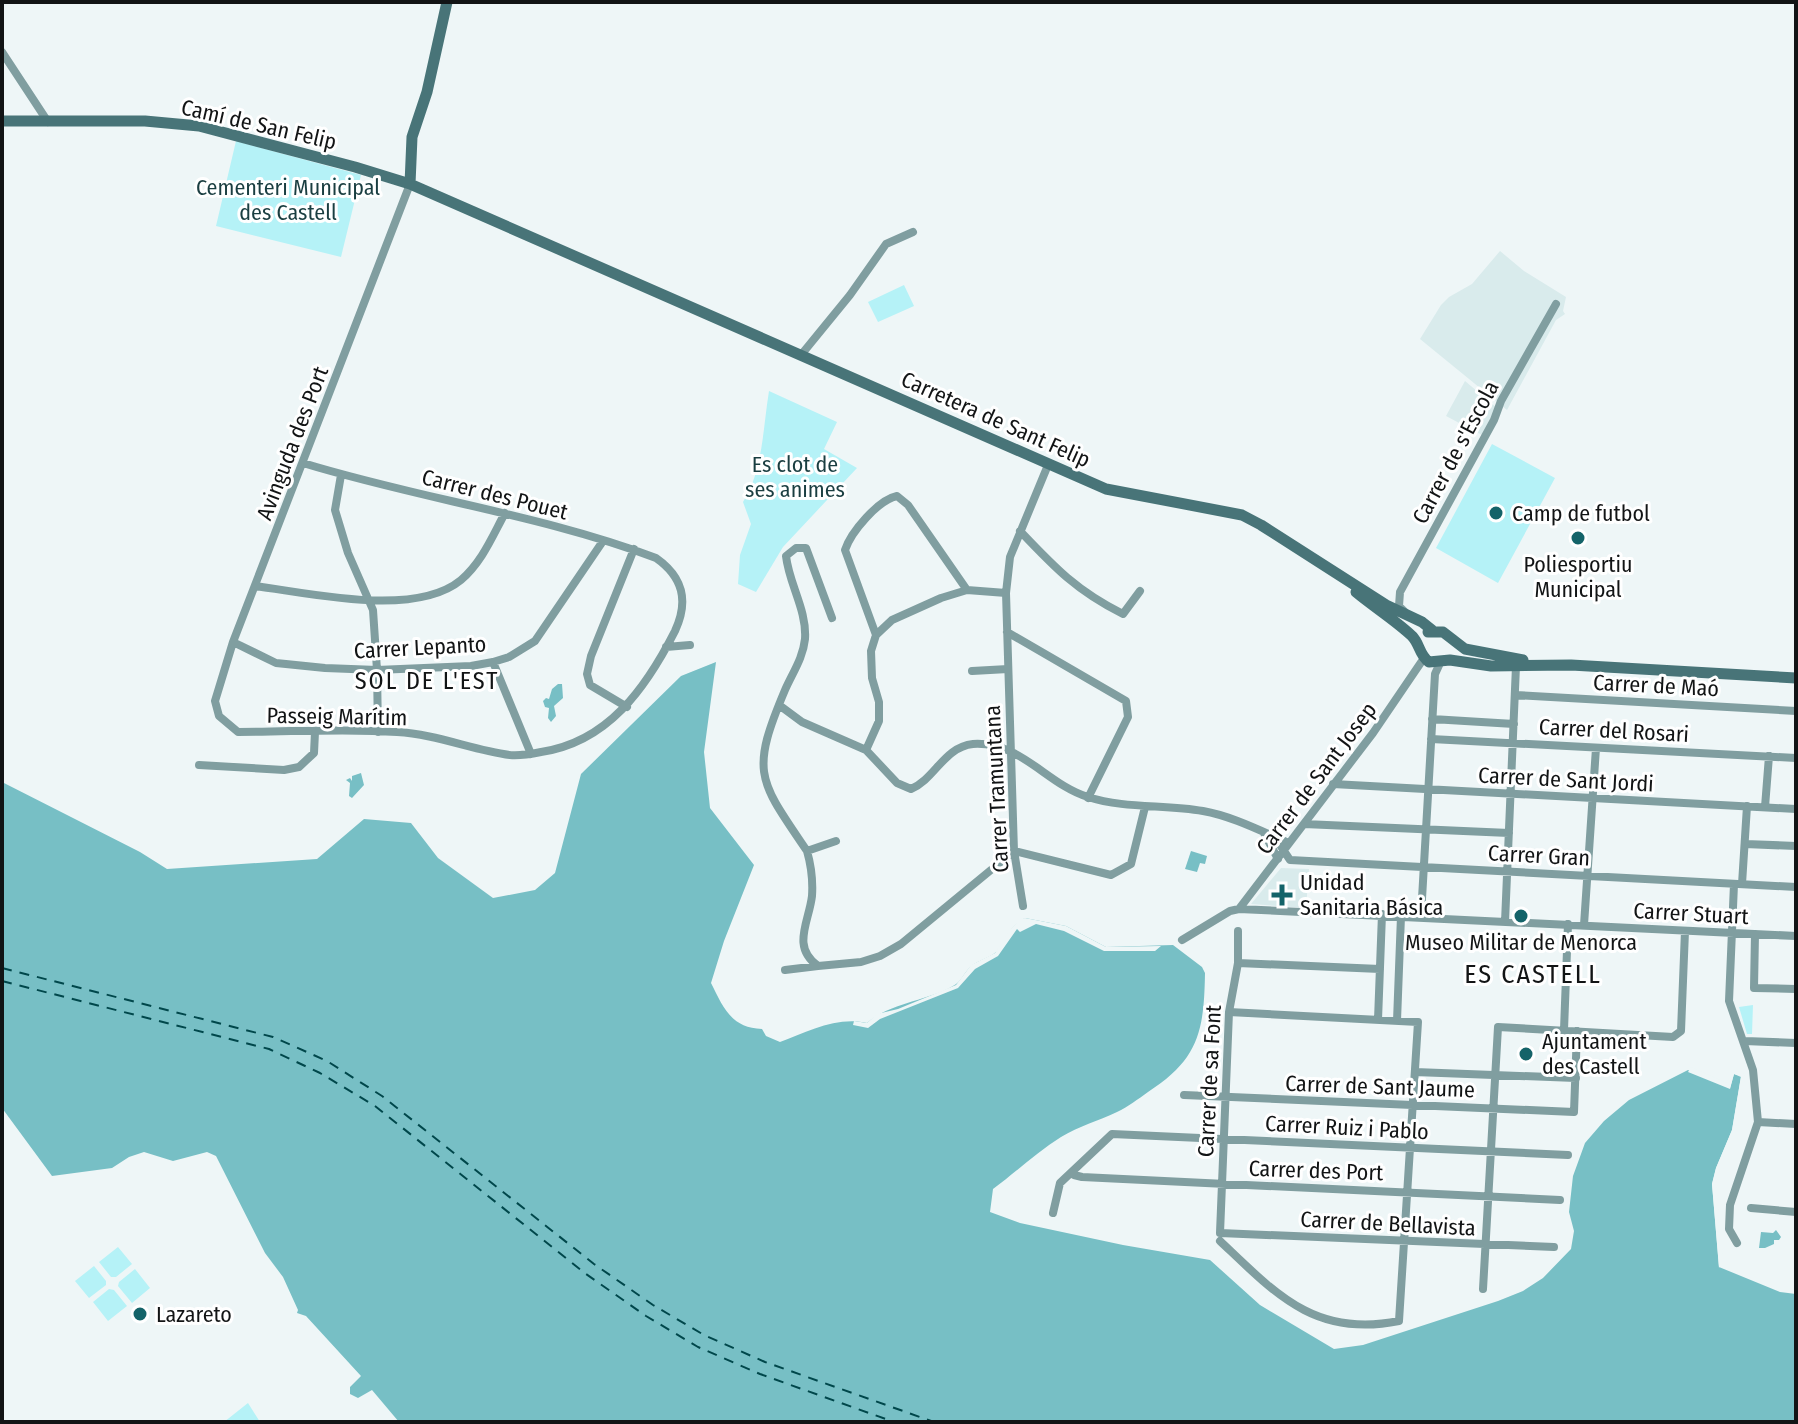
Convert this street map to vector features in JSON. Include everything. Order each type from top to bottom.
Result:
[{"type":"main road","points":[[410,184],[412,137],[427,92],[447,2]]},
{"type":"main road","name":"Camí de San Felip","points":[[2,121],[145,121],[199,126],[410,184],[538,240]]},
{"type":"main road","name":"Carretera de Sant Felip","points":[[538,240],[1106,489],[1242,515],[1386,605],[1432,630]]},
{"type":"main road","points":[[1328,569],[1379,612],[1405,629],[1419,644],[1424,658],[1429,662],[1571,665]]},
{"type":"main road","points":[[1419,644],[1423,636],[1432,630],[1443,632],[1465,649],[1493,656],[1571,665],[1796,678]]},
{"type":"main road","points":[[1445,662],[1456,653],[1456,643]]},
{"type":"street","points":[[2,52],[48,122]]},
{"type":"street","name":"Avinguda des Port","points":[[219,716],[215,701],[233,642],[410,184]]},
{"type":"street","points":[[801,355],[850,295],[886,244],[913,232]]},
{"type":"street","name":"Carrer de s'Escola","points":[[1408,616],[1399,606],[1400,592],[1556,304]]},
{"type":"street","name":"Carrer des Pouet","points":[[303,463],[341,475],[505,513],[634,549],[674,570]]},
{"type":"street","name":"Carrer Tramuntana","points":[[1023,906],[1014,851],[1006,593],[1010,557],[1048,465]]},
{"type":"street","points":[[341,475],[335,510],[348,553],[371,602],[378,732]]},
{"type":"street","points":[[876,635],[845,550],[850,537],[887,498],[897,496],[908,505],[967,590]]},
{"type":"street","points":[[255,586],[371,602],[437,595],[460,581],[481,560],[505,513]]},
{"type":"street","points":[[1020,531],[1065,579],[1105,605],[1123,614],[1140,591]]},
{"type":"street","name":"Carrer Lepanto","points":[[233,642],[276,663],[377,670],[471,666],[493,662],[509,657],[535,641],[603,541]]},
{"type":"street","points":[[815,963],[805,953],[803,942],[812,893],[807,851],[772,801],[763,774],[766,740],[800,661],[805,637],[801,609],[788,575],[786,556],[796,548],[806,548],[832,618]]},
{"type":"street","points":[[627,707],[590,685],[587,674],[591,656],[634,549]]},
{"type":"street","name":"Passeig Marítim","points":[[219,716],[238,732],[399,732],[514,756],[559,749],[596,732],[627,707],[644,687],[680,621],[684,601],[674,570]]},
{"type":"street","points":[[866,750],[879,721],[871,651],[876,635],[892,620],[941,598],[967,590],[1006,593]]},
{"type":"street","points":[[1007,632],[1126,701],[1128,717],[1088,798]]},
{"type":"street","points":[[666,647],[690,645]]},
{"type":"street","name":"Carrer de Sant Josep","points":[[1235,910],[1281,855],[1373,733],[1424,658]]},
{"type":"street","points":[[493,662],[531,754]]},
{"type":"street","points":[[1182,940],[1235,910],[1421,916],[1435,674],[1445,662]]},
{"type":"street","points":[[1505,922],[1516,666]]},
{"type":"street","points":[[972,671],[1008,669]]},
{"type":"street","name":"Carrer de Maó","points":[[1515,695],[1796,711]]},
{"type":"street","points":[[779,705],[802,722],[866,750],[897,783],[911,789],[925,783],[948,755],[969,745],[983,744],[1012,750],[1060,785],[1088,798],[1145,807],[1206,811],[1289,843]]},
{"type":"street","points":[[1432,719],[1514,724]]},
{"type":"street","points":[[199,765],[284,770],[299,767],[314,753],[315,732]]},
{"type":"street","name":"Carrer del Rosari","points":[[1431,739],[1796,758]]},
{"type":"street","points":[[1584,925],[1596,748]]},
{"type":"street","points":[[1765,807],[1769,756]]},
{"type":"street","name":"Carrer de Sant Jordi","points":[[1333,784],[1796,809]]},
{"type":"street","points":[[1737,1243],[1729,1229],[1730,1205],[1758,1122],[1753,1070],[1729,1001],[1732,933],[1745,844],[1747,806]]},
{"type":"street","points":[[785,970],[815,963],[861,962],[880,956],[901,944],[1014,851],[1111,875],[1122,871],[1131,864],[1145,807]]},
{"type":"street","points":[[1304,824],[1509,833]]},
{"type":"street","points":[[1264,832],[1281,855]]},
{"type":"street","points":[[1274,836],[1281,855]]},
{"type":"street","points":[[807,851],[836,841]]},
{"type":"street","points":[[1745,844],[1796,846]]},
{"type":"street","name":"Carrer Gran","points":[[1281,855],[1290,860],[1796,887]]},
{"type":"street","points":[[1378,1020],[1382,914]]},
{"type":"street","points":[[1397,1021],[1401,916]]},
{"type":"street","name":"Carrer Stuart","points":[[1421,916],[1796,936]]},
{"type":"street","points":[[1564,1030],[1568,924]]},
{"type":"street","name":"Carrer de sa Font","points":[[1220,1237],[1229,1012],[1238,963],[1238,931]]},
{"type":"street","points":[[1483,1289],[1498,1027],[1678,1035],[1681,1031],[1685,931]]},
{"type":"street","points":[[1755,934],[1754,988],[1796,989]]},
{"type":"street","points":[[1238,963],[1380,969]]},
{"type":"street","points":[[1220,1237],[1278,1295],[1328,1321],[1370,1327],[1399,1321],[1418,1022],[1229,1012]]},
{"type":"street","points":[[1415,1072],[1576,1078],[1577,1031]]},
{"type":"street","points":[[1745,1041],[1796,1043]]},
{"type":"street","name":"Carrer de Sant Jaume","points":[[1184,1095],[1574,1112],[1576,1078]]},
{"type":"street","points":[[1758,1122],[1796,1124]]},
{"type":"street","name":"Carrer Ruiz i Pablo","points":[[1073,1172],[1073,1168],[1109,1136],[1124,1133],[1568,1155]]},
{"type":"street","points":[[1053,1213],[1060,1183],[1073,1172]]},
{"type":"street","name":"Carrer des Port","points":[[1073,1172],[1082,1177],[1560,1200]]},
{"type":"street","points":[[1751,1208],[1796,1212]]},
{"type":"street","name":"Carrer de Bellavista","points":[[1220,1237],[1554,1247]]},
{"type":"shaded area","points":[[1500,251],[1524,271],[1566,297],[1565,314],[1556,320],[1507,410],[1420,339],[1441,305],[1472,284]]},
{"type":"shaded area","points":[[1465,381],[1496,407],[1482,435],[1446,416]]},
{"type":"shaded area","points":[[716,662],[704,752],[710,808],[754,865],[711,983],[724,1008],[735,1020],[751,1028],[762,1029],[766,1036],[780,1042],[833,1023],[867,1023],[897,1006],[956,984],[970,967],[997,951],[1012,928],[1025,918],[1066,926],[1106,947],[1173,945],[1202,967],[1205,973],[1200,1027],[1195,1042],[1178,1068],[1125,1108],[1068,1133],[1043,1149],[993,1189],[990,1212],[1020,1223],[1210,1260],[1260,1305],[1334,1349],[1363,1345],[1498,1301],[1523,1291],[1543,1278],[1571,1249],[1574,1231],[1569,1212],[1573,1176],[1585,1143],[1604,1121],[1629,1100],[1688,1070],[1730,1088],[1734,1074],[1741,1076],[1732,1130],[1712,1184],[1719,1267],[1780,1292],[1796,1294],[1796,1422],[399,1422],[372,1390],[358,1398],[350,1394],[350,1387],[361,1376],[306,1316],[297,1313],[283,1277],[265,1253],[216,1156],[207,1152],[173,1161],[144,1152],[112,1168],[52,1176],[2,1108],[2,782],[140,852],[167,869],[317,859],[364,819],[411,823],[438,858],[493,898],[535,890],[555,873],[581,774],[681,676]]},
{"type":"shaded area","points":[[562,684],[563,698],[554,706],[556,716],[551,722],[548,718],[549,708],[543,701],[549,699],[552,689]]},
{"type":"shaded area","points":[[361,773],[364,785],[352,798],[349,796],[350,783],[346,780],[350,778],[352,781],[352,776]]},
{"type":"shaded area","points":[[1191,851],[1207,856],[1205,864],[1200,863],[1197,872],[1185,869]]},
{"type":"shaded area","name":"Unidad Sanitaria Básica","points":[[1281,868],[1309,869],[1306,908],[1251,904]]},
{"type":"shaded area","points":[[1776,1230],[1781,1237],[1779,1240],[1759,1248],[1761,1232],[1773,1233]]},
{"type":"green space","name":"Cementeri Municipal des Castell","points":[[236,141],[361,175],[341,257],[216,226]]},
{"type":"green space","points":[[904,285],[914,306],[878,322],[868,302]]},
{"type":"green space","name":"Es clot de ses animes","points":[[769,391],[837,422],[824,449],[857,468],[783,547],[756,592],[738,584],[740,555],[751,524],[743,502],[755,477]]},
{"type":"green space","name":"Camp de futbol","points":[[1492,444],[1555,478],[1498,583],[1436,548]]},
{"type":"green space","points":[[1753,1005],[1752,1034],[1747,1034],[1739,1007]]},
{"type":"green space","points":[[118,1247],[132,1264],[116,1277],[111,1277],[99,1262]]},
{"type":"green space","points":[[94,1266],[106,1285],[89,1298],[75,1281]]},
{"type":"green space","points":[[135,1269],[150,1288],[132,1303],[118,1286]]},
{"type":"green space","points":[[109,1289],[114,1290],[127,1306],[108,1321],[93,1302]]},
{"type":"green space","points":[[248,1403],[260,1422],[224,1422]]},
{"type":"pier","points":[[1020,919],[1066,926],[1106,947],[1161,946],[1155,951],[1104,951],[1064,931],[1036,924],[1020,932],[1017,929],[998,956],[975,969],[958,988],[880,1019],[868,1028],[853,1025],[854,1021],[867,1023],[877,1014],[898,1009],[956,985],[971,965],[995,953],[1008,932]]},
{"type":"pier","points":[[1691,1067],[1727,1083],[1732,1070],[1745,1076],[1736,1131],[1716,1184],[1723,1257],[1719,1268],[1712,1184],[1732,1130],[1741,1077],[1734,1074],[1730,1089],[1688,1072]]},
{"type":"ferry route","points":[[2,968],[273,1037],[327,1061],[382,1096],[594,1264],[653,1305],[704,1335],[765,1362],[934,1422]]},
{"type":"ferry route","points":[[2,981],[269,1049],[320,1073],[375,1106],[586,1274],[646,1316],[698,1347],[760,1374],[894,1422]]},
{"type":"place","name":"Camp de futbol","points":[[1496,513]]},
{"type":"place","name":"Poliesportiu Municipal","points":[[1578,538]]},
{"type":"place","name":"Unidad Sanitaria Básica","points":[[1282,895]]},
{"type":"place","name":"Museo Militar de Menorca","points":[[1521,916]]},
{"type":"place","name":"Ajuntament des Castell","points":[[1526,1054]]},
{"type":"place","name":"Lazareto","points":[[140,1314]]},
{"type":"district","name":"SOL DE L'EST","points":[[427,681]]},
{"type":"district","name":"ES CASTELL","points":[[1533,974]]}]
